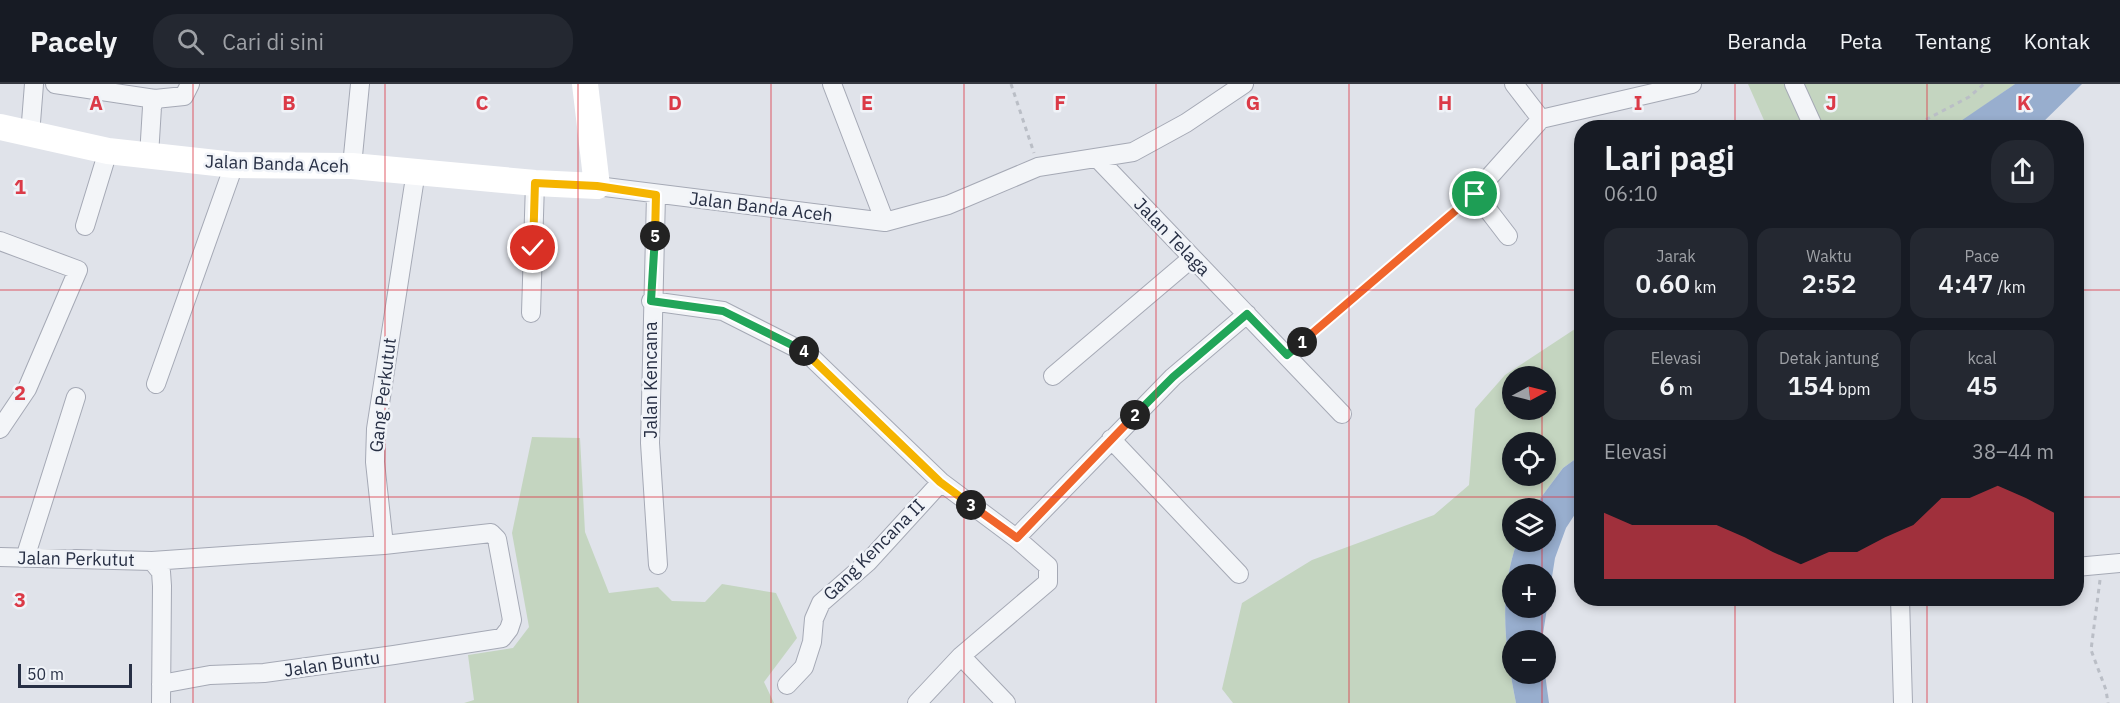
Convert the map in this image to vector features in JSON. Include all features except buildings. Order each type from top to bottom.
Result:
[{"type":"street","points":[[30,135],[34,84]]},
{"type":"street","points":[[55,84],[113,88],[155,99],[184,96],[190,84]]},
{"type":"street","points":[[352,166],[360,84]]},
{"type":"street","points":[[585,84],[597,186]]},
{"type":"street","points":[[832,84],[885,222]]},
{"type":"street","name":"Jalan Banda Aceh","points":[[1,133],[30,135],[108,151],[234,165],[352,166],[535,183],[597,186],[885,222],[948,205],[1038,167],[1056,162],[1098,159],[1142,149],[1244,84]]},
{"type":"street","points":[[1514,84],[1541,119]]},
{"type":"street","points":[[1508,236],[1475,194],[1541,119],[1692,84]]},
{"type":"street","points":[[1794,84],[1810,120]]},
{"type":"street","points":[[149,156],[152,107],[155,99]]},
{"type":"street","points":[[85,226],[108,151]]},
{"type":"street","name":"Jalan Telaga","points":[[1098,159],[1342,414]]},
{"type":"street","points":[[156,384],[234,165]]},
{"type":"street","name":"Gang Perkutut","points":[[384,545],[375,462],[376,429],[416,171]]},
{"type":"street","points":[[531,313],[535,183]]},
{"type":"street","name":"Jalan Kencana","points":[[656,195],[651,301],[650,454],[658,565]]},
{"type":"street","points":[[0,241],[78,270],[27,389],[0,429]]},
{"type":"street","points":[[1053,376],[1192,258]]},
{"type":"street","points":[[651,301],[723,311],[808,354],[940,482],[1017,538],[1048,566],[1048,582],[961,656],[917,703]]},
{"type":"street","points":[[1017,538],[1173,377],[1247,314]]},
{"type":"street","points":[[25,558],[76,397]]},
{"type":"street","points":[[1111,439],[1239,574]]},
{"type":"street","name":"Gang Kencana II","points":[[787,685],[804,667],[812,642],[814,619],[821,603],[868,562],[940,482]]},
{"type":"street","name":"Jalan Buntu","points":[[161,684],[210,675],[264,673],[502,638],[509,629],[512,620],[497,539],[491,533],[384,545]]},
{"type":"street","name":"Jalan Perkutut","points":[[0,557],[152,561],[384,545]]},
{"type":"street","points":[[152,561],[161,572],[162,586],[161,703]]},
{"type":"street","points":[[2084,566],[2111,563]]},
{"type":"street","points":[[1900,606],[1903,703]]},
{"type":"street","points":[[961,656],[1006,703]]},
{"type":"path","points":[[1011,84],[1038,167]]},
{"type":"path","points":[[1925,120],[1969,97],[1984,84]]},
{"type":"path","points":[[1287,355],[1475,194]]},
{"type":"path","points":[[2108,703],[2091,650],[2111,563]]},
{"type":"green space","points":[[1748,84],[2015,84],[1963,120],[1764,120]]},
{"type":"green space","points":[[1574,330],[1574,460],[1563,468],[1556,477],[1556,432],[1502,432],[1502,486],[1550,486],[1540,498],[1502,498],[1502,552],[1514,552],[1511,564],[1502,564],[1502,618],[1505,618],[1505,630],[1502,630],[1502,684],[1513,684],[1516,703],[1233,703],[1222,689],[1242,603],[1312,560],[1434,515],[1469,485],[1475,409],[1502,378],[1502,420],[1556,420],[1556,366],[1519,366]]},
{"type":"green space","points":[[532,437],[580,438],[585,532],[609,593],[658,587],[672,601],[705,602],[722,584],[776,593],[797,638],[764,682],[774,703],[464,703],[474,700],[468,655],[513,648],[529,627],[512,533]]},
{"type":"water","points":[[2015,84],[2082,84],[2045,120],[1962,120]]},
{"type":"water","points":[[1574,460],[1574,516],[1566,528],[1554,564],[1511,564],[1514,552],[1556,552],[1556,498],[1540,498],[1550,486],[1556,486],[1556,477],[1563,468]]},
{"type":"water","points":[[1505,618],[1545,618],[1544,630],[1505,630]]},
{"type":"water","points":[[1513,684],[1546,684],[1549,703],[1516,703]]},
{"type":"route","points":[[533,248],[535,183],[597,186],[656,195],[654,277],[651,301],[723,311],[808,354],[940,482],[1017,538],[1173,377],[1247,314],[1287,355],[1475,194]]}]
